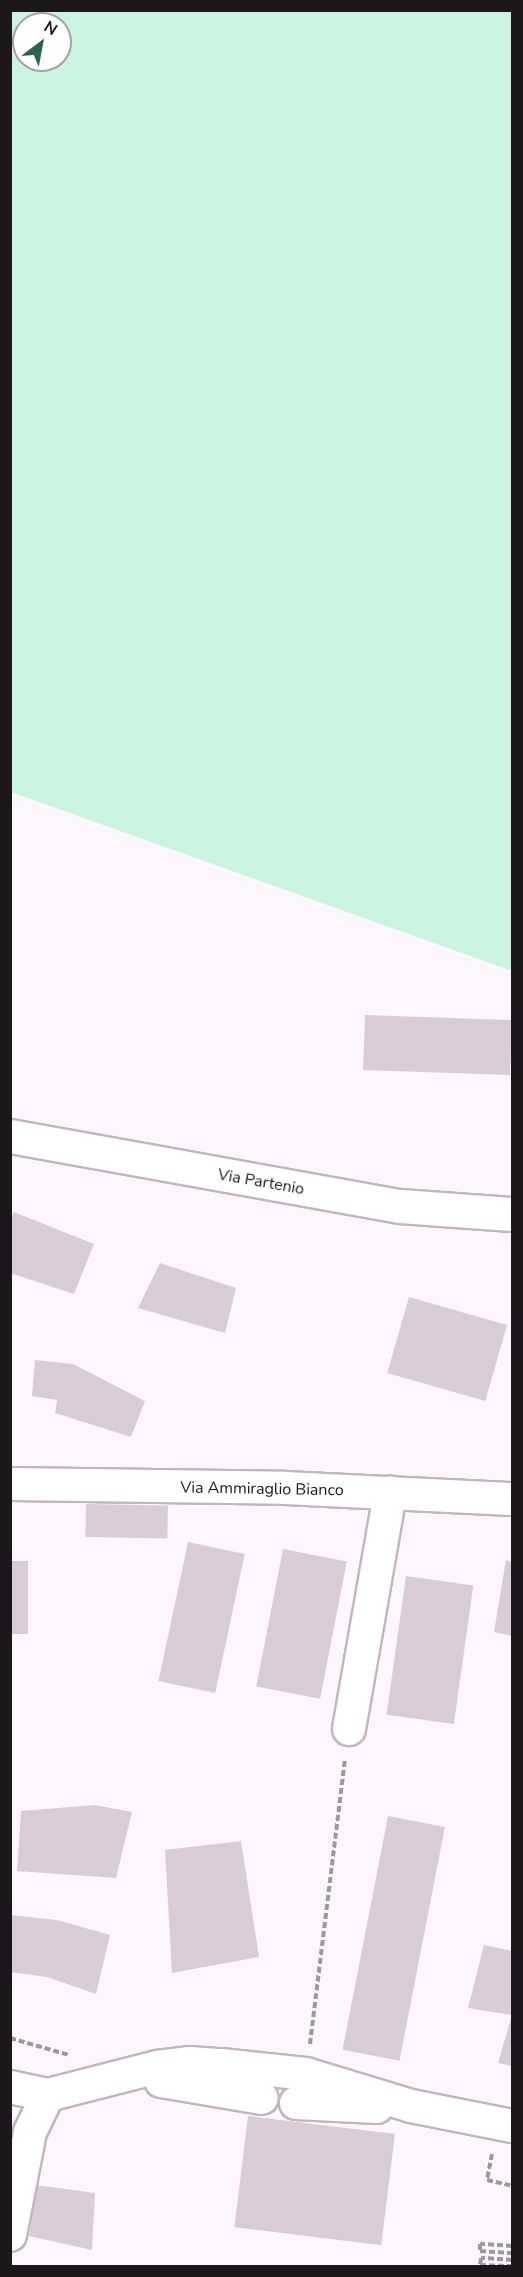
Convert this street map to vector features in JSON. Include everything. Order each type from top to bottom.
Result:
[{"type":"main road","name":"Via Partenio","points":[[10,1136],[400,1206],[513,1214]]},
{"type":"street","name":"Via Ammiraglio Bianco","points":[[10,1485],[390,1493],[513,1499]]},
{"type":"street","points":[[349,1729],[390,1493]]},
{"type":"street","points":[[10,2087],[48,2095],[100,2080],[189,2063],[301,2088],[411,2106],[505,2125]]},
{"type":"street","points":[[100,2080],[179,2082],[262,2098]]},
{"type":"street","points":[[10,2235],[30,2132],[48,2095]]},
{"type":"path","points":[[301,2088],[349,1729]]},
{"type":"path","points":[[505,2125],[487,2180],[513,2186]]},
{"type":"path","points":[[513,2246],[480,2244],[480,2251],[513,2253]]},
{"type":"path","points":[[513,2260],[481,2258],[480,2265],[513,2266]]},
{"type":"green space","points":[[11,10],[512,11],[512,971],[11,792]]},
{"type":"building","points":[[365,1015],[512,1020],[510,1075],[363,1070]]},
{"type":"building","points":[[14,1212],[94,1244],[74,1294],[10,1273],[10,1220]]},
{"type":"building","points":[[160,1263],[236,1288],[225,1333],[138,1308]]},
{"type":"building","points":[[409,1297],[507,1325],[485,1401],[387,1373]]},
{"type":"building","points":[[35,1360],[73,1364],[145,1401],[131,1437],[55,1413],[57,1400],[32,1396]]},
{"type":"building","points":[[86,1504],[168,1505],[167,1538],[85,1537]]},
{"type":"building","points":[[188,1542],[245,1554],[215,1693],[158,1681]]},
{"type":"building","points":[[283,1549],[347,1561],[320,1699],[256,1686]]},
{"type":"building","points":[[506,1560],[512,1562],[512,1636],[494,1632]]},
{"type":"building","points":[[10,1561],[28,1561],[28,1634],[10,1634]]},
{"type":"building","points":[[406,1576],[473,1585],[454,1724],[387,1715]]},
{"type":"building","points":[[95,1805],[132,1812],[116,1878],[17,1871],[21,1811]]},
{"type":"building","points":[[388,1816],[445,1827],[400,2061],[343,2050]]},
{"type":"building","points":[[241,1841],[259,1957],[172,1973],[165,1850]]},
{"type":"building","points":[[10,1915],[57,1920],[110,1935],[96,1994],[47,1977],[10,1972]]},
{"type":"building","points":[[484,1945],[512,1951],[512,2015],[468,2008]]},
{"type":"building","points":[[512,2015],[512,2066],[498,2063]]},
{"type":"building","points":[[248,2116],[395,2134],[381,2245],[234,2227]]},
{"type":"building","points":[[36,2185],[95,2193],[92,2250],[29,2236]]}]
